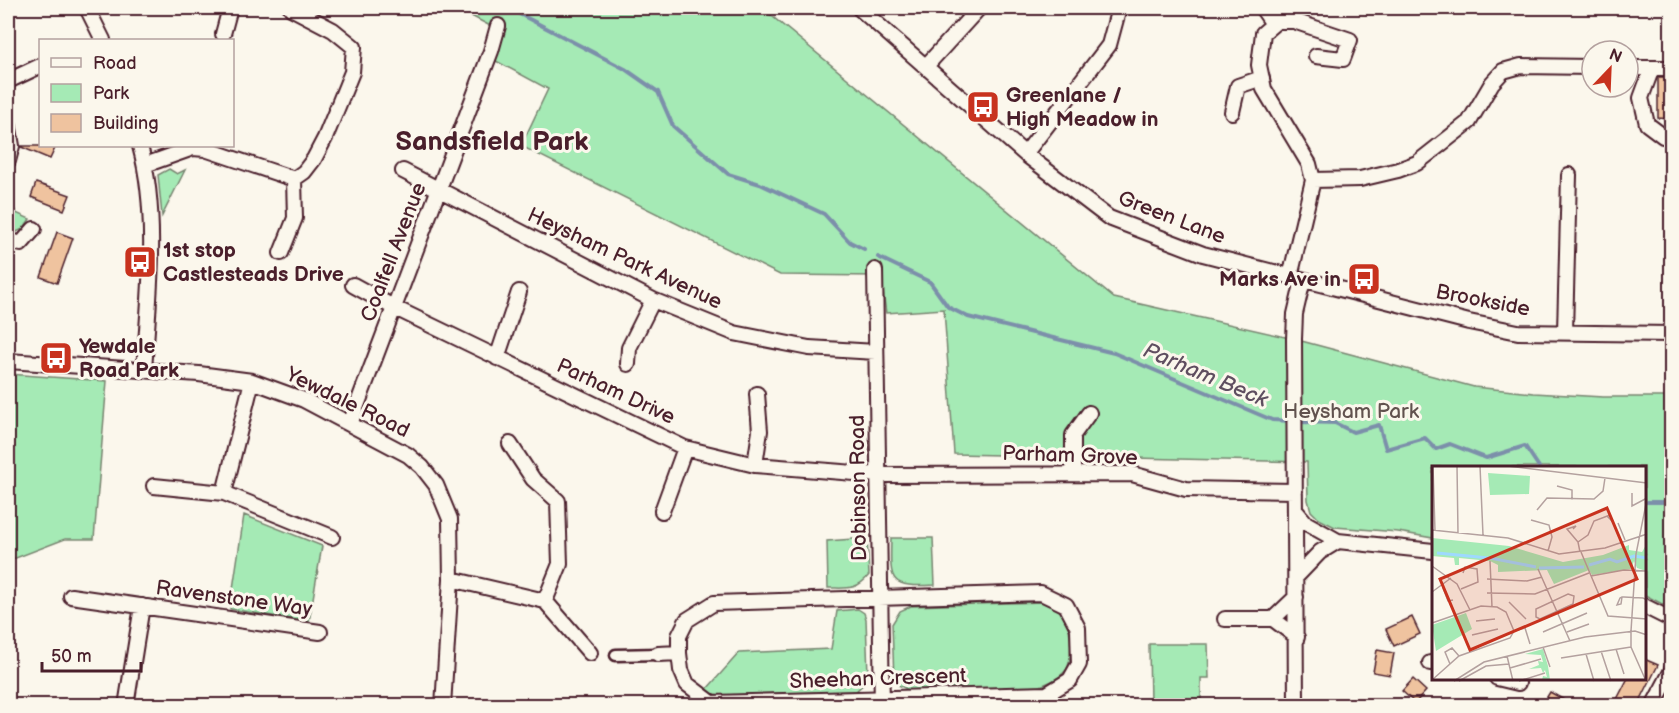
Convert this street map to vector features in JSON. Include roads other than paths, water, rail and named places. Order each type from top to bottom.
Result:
[{"type":"street","points":[[87,8],[100,39]]},
{"type":"street","points":[[223,34],[230,8]]},
{"type":"street","points":[[291,8],[333,30],[354,47],[352,72],[325,138],[314,159],[304,172],[294,179]]},
{"type":"street","name":"Green Lane","points":[[859,8],[1025,154],[1108,218],[1203,254],[1296,279]]},
{"type":"street","points":[[926,66],[979,8]]},
{"type":"street","points":[[1025,154],[1109,45],[1119,8]]},
{"type":"street","points":[[1262,8],[1273,24]]},
{"type":"street","points":[[1296,705],[1294,339],[1296,279],[1313,180],[1309,164],[1264,89],[1259,65],[1263,33],[1277,21],[1294,21],[1350,40],[1342,59],[1316,56]]},
{"type":"street","name":"Coalfell Avenue","points":[[350,424],[439,191],[491,51],[498,26]]},
{"type":"street","points":[[8,81],[39,66]]},
{"type":"street","points":[[1313,180],[1360,179],[1417,163],[1469,122],[1492,83],[1503,71],[1521,66],[1580,67]]},
{"type":"street","points":[[1640,68],[1671,68]]},
{"type":"street","points":[[1652,68],[1641,98],[1647,124],[1663,136],[1671,137]]},
{"type":"street","points":[[1232,112],[1238,86],[1262,78]]},
{"type":"street","points":[[8,123],[12,146],[8,161]]},
{"type":"street","points":[[140,147],[145,165],[151,249],[144,370]]},
{"type":"street","points":[[145,165],[192,148],[205,149],[294,179]]},
{"type":"street","name":"Heysham Park Avenue","points":[[403,171],[653,300],[734,333],[809,348],[876,352]]},
{"type":"street","points":[[1565,332],[1569,175]]},
{"type":"street","points":[[281,253],[295,218],[294,179]]},
{"type":"street","points":[[8,240],[21,244],[34,228]]},
{"type":"street","name":"Dobinson Road","points":[[875,270],[882,702]]},
{"type":"street","name":"Brookside","points":[[1296,279],[1518,332],[1671,334]]},
{"type":"street","name":"Parham Drive","points":[[353,285],[393,307],[685,448],[755,465],[879,475]]},
{"type":"street","points":[[497,358],[519,292]]},
{"type":"street","points":[[628,364],[629,348],[653,300]]},
{"type":"street","name":"Yewdale Road","points":[[8,361],[199,374],[252,381],[304,400],[408,455],[422,467],[436,485],[450,519],[451,579],[446,705]]},
{"type":"street","points":[[224,493],[252,381]]},
{"type":"street","points":[[755,465],[760,431],[757,394]]},
{"type":"street","points":[[1073,473],[1073,435],[1089,413]]},
{"type":"street","points":[[510,444],[533,479],[558,501],[561,564],[545,600]]},
{"type":"street","points":[[662,511],[685,448]]},
{"type":"street","name":"Parham Grove","points":[[879,475],[1132,474],[1186,489],[1295,491]]},
{"type":"street","points":[[154,486],[224,493],[332,537]]},
{"type":"street","points":[[1295,510],[1306,524],[1338,541],[1432,551]]},
{"type":"street","points":[[1296,577],[1320,552],[1338,541]]},
{"type":"street","points":[[451,579],[545,600],[590,653]]},
{"type":"street","name":"Sheehan Crescent","points":[[1041,593],[1066,605],[1078,628],[1078,664],[1070,680],[1047,694],[882,702],[712,703],[687,684],[681,670],[679,636],[687,620],[714,603],[881,598],[1041,593]]},
{"type":"street","name":"Ravenstone Way","points":[[71,596],[320,632]]},
{"type":"street","points":[[1272,619],[1296,597]]},
{"type":"street","name":"Ravenstone Way","points":[[126,705],[142,606]]},
{"type":"street","points":[[1646,607],[1671,620]]},
{"type":"street","points":[[1225,619],[1272,619],[1297,637]]},
{"type":"street","points":[[616,655],[679,653]]},
{"type":"street","points":[[1653,705],[1671,670]]},
{"type":"street","points":[[1505,680],[1518,683]]},
{"type":"waterway","name":"Parham Beck","points":[[508,8],[625,69],[658,92],[673,126],[728,174],[760,184],[824,214],[850,242],[864,249]]},
{"type":"waterway","name":"Parham Beck","points":[[878,257],[930,282],[948,307],[968,317],[1114,353],[1272,420],[1291,421]]},
{"type":"waterway","name":"Parham Beck","points":[[1299,422],[1335,423],[1353,432],[1379,425],[1386,449],[1425,438],[1436,449],[1450,444],[1486,458],[1525,446],[1538,466]]},
{"type":"waterway","name":"Parham Beck","points":[[1646,502],[1672,502]]},
{"type":"place","name":"Greenlane / High Meadow in","points":[[983,107]]},
{"type":"place","name":"1st stop Castlesteads Drive","points":[[140,262]]},
{"type":"place","name":"Marks Ave in","points":[[1364,279]]},
{"type":"place","name":"Yewdale Road Park","points":[[56,358]]},
{"type":"district","name":"Sandsfield Park","points":[[492,141]]},
{"type":"park label","name":"Heysham Park","points":[[1351,411]]}]
